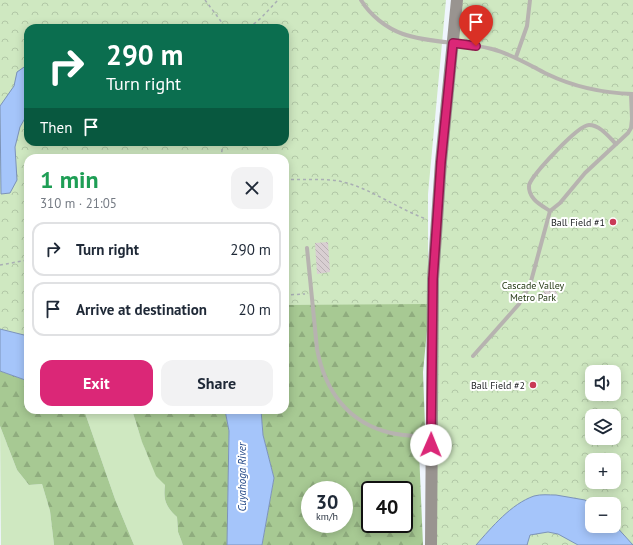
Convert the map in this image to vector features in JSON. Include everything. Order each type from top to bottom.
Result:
[{"type":"street","points":[[431,545],[433,279],[457,0]]},
{"type":"lane","points":[[361,0],[375,17],[386,26],[403,34],[421,39],[491,49],[516,57],[548,74],[584,88],[603,92],[632,94],[631,128],[585,173],[560,203],[550,211],[530,285],[519,304],[473,356]]},
{"type":"lane","points":[[516,57],[527,26],[530,0]]},
{"type":"lane","points":[[550,211],[535,200],[530,194],[529,186],[543,166],[569,139],[583,126],[588,125],[600,129],[616,144]]},
{"type":"lane","points":[[306,248],[320,364],[326,381],[337,399],[354,416],[376,428],[400,435],[432,437]]},
{"type":"path","points":[[205,0],[223,24]]},
{"type":"path","points":[[254,24],[278,0]]},
{"type":"path","points":[[289,179],[329,180],[348,183],[408,212],[437,223]]},
{"type":"path","points":[[0,265],[24,261]]},
{"type":"path","points":[[289,295],[311,293]]},
{"type":"green space","points":[[0,0],[446,0],[428,194],[428,304],[289,305],[289,154],[24,154],[24,335],[0,329]]},
{"type":"green space","name":"Cascade Valley Metro Park","points":[[462,0],[633,0],[633,545],[431,545],[433,279]]},
{"type":"green space","points":[[426,237],[428,320],[423,372],[425,426],[419,451],[423,545],[262,545],[274,478],[263,435],[261,414],[289,414],[289,297]]},
{"type":"green space","points":[[0,371],[24,380],[24,414],[85,414],[115,499],[134,545],[54,545],[50,511],[42,484],[29,485],[17,470],[0,426]]},
{"type":"green space","points":[[85,414],[133,414],[141,440],[149,459],[165,485],[164,495],[166,503],[177,517],[178,532],[183,545],[134,545],[115,499]]},
{"type":"green space","points":[[133,414],[226,414],[229,431],[227,545],[183,545],[178,532],[177,517],[166,503],[164,495],[165,485],[156,476],[142,442]]},
{"type":"green space","points":[[0,426],[17,470],[29,485],[42,484],[50,511],[54,545],[1,545]]},
{"type":"water","points":[[24,67],[24,120],[20,127],[15,147],[17,180],[10,193],[1,194],[0,106],[14,86],[17,72]]},
{"type":"water","points":[[0,329],[24,335],[24,380],[0,371]]},
{"type":"water","name":"Cuyahoga River","points":[[226,414],[261,414],[263,435],[274,478],[262,545],[227,545],[229,431]]},
{"type":"water","points":[[556,495],[585,500],[585,533],[621,533],[621,532],[633,545],[578,545],[558,534],[548,532],[530,535],[527,545],[476,545],[502,517],[517,504],[534,496]]},
{"type":"building","points":[[328,242],[330,272],[317,274],[315,243]]},
{"type":"building","points":[[546,288],[554,288],[558,295],[554,302],[546,303],[542,295]]},
{"type":"place","name":"Ball Field #1","points":[[613,222]]},
{"type":"place","name":"Ball Field #2","points":[[533,385]]},
{"type":"route","points":[[431,445],[433,279],[441,162],[453,43],[476,46]]}]
